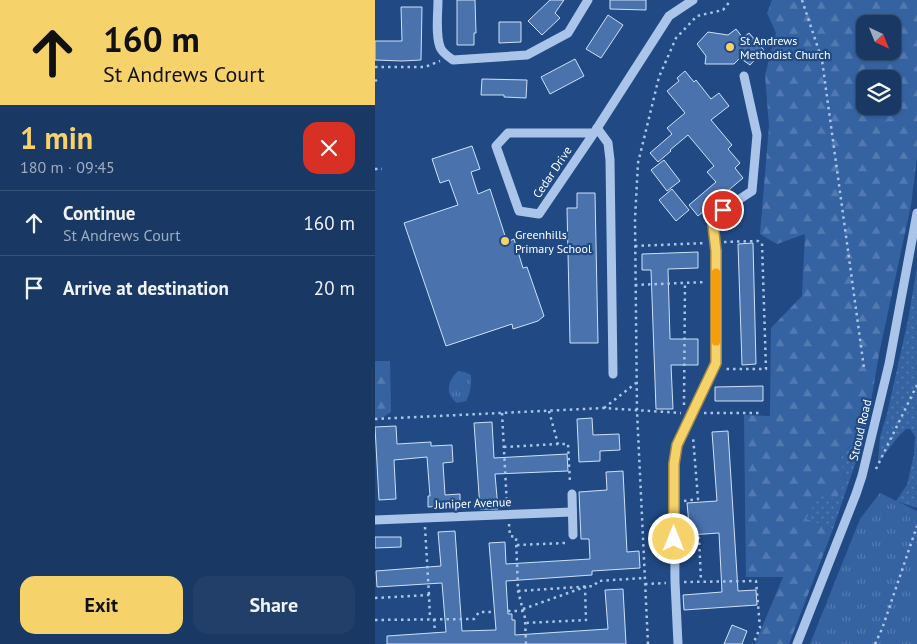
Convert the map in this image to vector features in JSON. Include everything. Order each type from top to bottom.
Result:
[{"type":"street","points":[[438,0],[438,39],[441,49],[453,60],[527,55],[568,33],[588,0]]},
{"type":"street","name":"Cedar Drive","points":[[596,130],[508,133],[496,146],[519,211],[539,214],[596,130],[669,16],[693,0]]},
{"type":"street","points":[[677,644],[674,464],[677,445],[716,363],[716,282],[713,225],[723,210],[753,191],[757,135],[744,76]]},
{"type":"street","points":[[596,130],[609,143],[613,374]]},
{"type":"street","name":"Stroud Road","points":[[797,644],[862,476],[889,364],[917,213]]},
{"type":"street","points":[[571,494],[573,535]]},
{"type":"street","name":"Juniper Avenue","points":[[375,520],[573,512]]},
{"type":"path","points":[[647,644],[636,383],[635,219],[638,163],[659,77],[676,38],[697,16],[723,10],[731,0]]},
{"type":"path","points":[[802,0],[822,60],[864,368]]},
{"type":"path","points":[[375,67],[425,68],[447,56]]},
{"type":"path","points":[[375,169],[382,169]]},
{"type":"path","points":[[635,246],[715,247],[758,241],[762,243],[766,370],[713,369]]},
{"type":"path","points":[[635,285],[716,282]]},
{"type":"path","points":[[375,419],[604,408],[684,414],[685,283]]},
{"type":"path","points":[[604,408],[636,383]]},
{"type":"path","points":[[862,476],[872,476],[917,385]]},
{"type":"path","points":[[549,411],[558,444]]},
{"type":"path","points":[[502,413],[507,515],[510,536],[516,537],[518,591],[525,618],[526,644]]},
{"type":"path","points":[[693,413],[762,413]]},
{"type":"path","points":[[674,503],[698,499],[693,433]]},
{"type":"path","points":[[504,447],[568,444],[570,482]]},
{"type":"path","points":[[425,518],[429,595],[435,633]]},
{"type":"path","points":[[875,644],[882,629],[917,526]]},
{"type":"path","points":[[517,545],[573,542],[573,535]]},
{"type":"path","points":[[674,539],[699,538],[701,581]]},
{"type":"path","points":[[518,591],[585,587],[593,586],[598,581],[645,578]]},
{"type":"path","points":[[645,584],[756,581],[760,628],[753,644]]},
{"type":"path","points":[[508,611],[523,610],[585,587]]},
{"type":"path","points":[[525,623],[587,620],[585,587]]},
{"type":"path","points":[[375,598],[429,595]]},
{"type":"path","points":[[375,620],[474,619],[479,612],[495,612]]},
{"type":"green space","points":[[772,0],[917,0],[917,157],[911,205],[879,354],[866,432],[840,455],[845,482],[836,499],[819,495],[806,519],[833,529],[789,644],[755,644],[783,577],[746,577],[744,415],[770,416],[771,328],[802,296],[805,234],[777,244],[760,234],[769,126],[765,75],[776,33],[767,13]]},
{"type":"green space","points":[[917,267],[917,508],[896,501],[907,485],[914,454],[915,436],[910,429],[906,429],[898,437],[878,463],[880,437],[908,320]]},
{"type":"green space","points":[[375,361],[390,361],[391,412],[382,418],[375,419]]},
{"type":"green space","points":[[458,371],[471,375],[471,382],[466,401],[457,403],[450,395],[449,387]]},
{"type":"green space","points":[[866,432],[833,529],[805,519],[819,494],[845,482],[840,455]]},
{"type":"green space","points":[[880,493],[917,511],[917,644],[810,644],[860,519]]},
{"type":"building","points":[[457,0],[475,0],[476,33],[474,33],[474,45],[457,45]]},
{"type":"building","points":[[550,0],[564,0],[555,13],[560,18],[542,35],[528,21]]},
{"type":"building","points":[[610,0],[646,0],[646,10],[610,9]]},
{"type":"building","points":[[401,7],[422,7],[421,60],[375,60],[375,41],[402,41]]},
{"type":"building","points":[[608,15],[623,25],[601,58],[586,49]]},
{"type":"building","points":[[499,22],[521,22],[521,42],[499,43]]},
{"type":"building","name":"St Andrews Methodist Church","points":[[736,29],[743,38],[749,33],[764,50],[750,65],[740,58],[734,64],[705,64],[706,56],[697,44],[708,32],[728,35]]},
{"type":"building","points":[[575,59],[584,76],[550,94],[541,77]]},
{"type":"building","points":[[685,71],[694,82],[696,80],[711,99],[719,93],[729,106],[711,120],[732,145],[728,149],[740,163],[735,168],[743,178],[698,216],[689,205],[716,182],[707,172],[714,166],[688,135],[658,162],[650,153],[672,134],[667,128],[685,113],[667,91],[679,81],[677,78]]},
{"type":"building","points":[[482,79],[527,80],[526,98],[504,97],[504,95],[481,95]]},
{"type":"building","points":[[472,146],[480,169],[471,172],[478,194],[490,189],[507,242],[514,239],[523,268],[527,267],[544,316],[538,321],[513,329],[512,324],[446,346],[404,223],[458,205],[449,180],[440,183],[432,159]]},
{"type":"building","points":[[664,160],[680,181],[667,191],[651,170]]},
{"type":"building","points":[[672,189],[689,210],[676,221],[659,200]]},
{"type":"building","points":[[577,193],[595,193],[598,343],[570,343],[567,208],[577,208]]},
{"type":"building","points":[[753,243],[756,364],[742,365],[738,244]]},
{"type":"building","points":[[698,252],[698,268],[668,269],[670,339],[698,339],[698,365],[671,365],[673,409],[656,409],[651,270],[642,270],[642,254]]},
{"type":"building","points":[[763,386],[763,401],[715,401],[715,387]]},
{"type":"building","points":[[592,418],[593,435],[619,434],[620,450],[600,451],[600,461],[579,462],[577,419]]},
{"type":"building","points":[[492,422],[494,458],[567,454],[568,471],[495,474],[498,509],[480,509],[474,423]]},
{"type":"building","points":[[396,426],[397,444],[431,442],[431,446],[452,445],[453,462],[443,463],[445,495],[460,494],[460,505],[428,507],[428,496],[430,496],[427,457],[394,460],[396,499],[379,500],[375,427]]},
{"type":"building","points":[[728,431],[738,591],[756,590],[757,605],[684,610],[683,595],[722,592],[719,533],[690,535],[687,503],[717,501],[712,432]]},
{"type":"building","points":[[623,471],[627,552],[639,551],[640,568],[592,571],[592,575],[506,581],[508,614],[512,614],[512,620],[515,620],[515,635],[608,629],[605,590],[623,589],[626,644],[387,644],[387,636],[446,632],[442,583],[377,587],[376,571],[441,566],[438,532],[455,531],[462,631],[496,630],[489,543],[505,542],[506,564],[590,559],[589,539],[581,539],[579,492],[607,490],[606,472]]},
{"type":"building","points":[[375,537],[401,537],[401,547],[375,548]]},
{"type":"building","points":[[732,625],[747,631],[742,644],[724,644]]},
{"type":"slow traffic","points":[[716,273],[716,341]]},
{"type":"place","name":"St Andrews Methodist Church","points":[[730,47]]},
{"type":"place","name":"Greenhills Primary School","points":[[505,241]]},
{"type":"route","points":[[674,539],[674,464],[677,445],[716,363],[716,251],[713,225],[723,210]]}]
